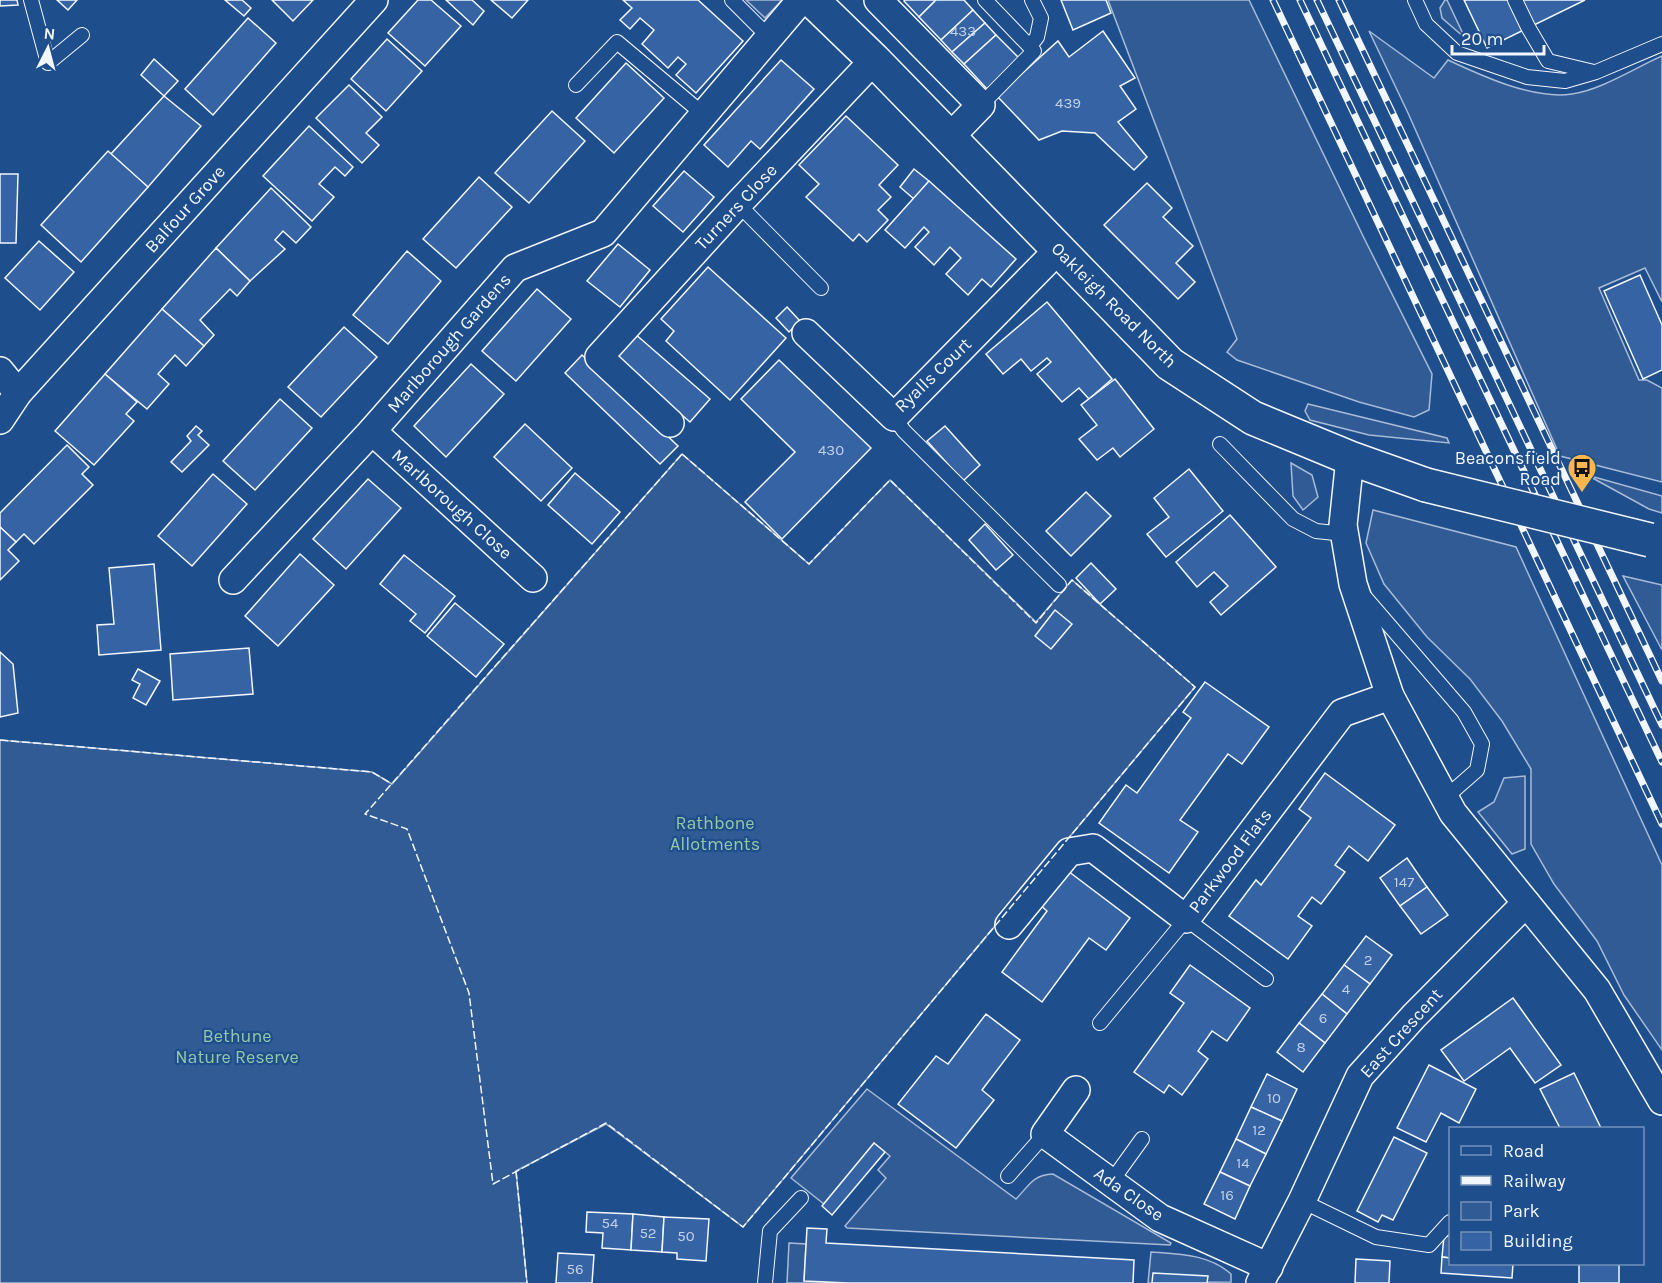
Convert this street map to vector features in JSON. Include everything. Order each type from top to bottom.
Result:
[{"type":"main road","name":"Oakleigh Road North","points":[[812,0],[950,137],[1170,364],[1253,418],[1350,458],[1426,485],[1656,543]]},
{"type":"street","name":"Balfour Grove","points":[[0,420],[18,393],[374,0]]},
{"type":"street","name":"Marlborough Gardens","points":[[233,580],[372,431],[515,268],[603,233],[801,0]]},
{"type":"street","points":[[878,0],[981,105],[950,137]]},
{"type":"street","name":"Turners Close","points":[[670,423],[599,357],[738,204],[874,60]]},
{"type":"street","name":"Ryalls Court","points":[[806,333],[894,417],[1058,250]]},
{"type":"street","points":[[0,371],[18,393]]},
{"type":"street","name":"Marlborough Close","points":[[372,431],[533,578]]},
{"type":"street","points":[[1350,458],[1344,534],[1353,584],[1390,696],[1453,813],[1598,990],[1662,1101]]},
{"type":"street","name":"Parkwood Flats","points":[[1009,925],[1069,852],[1093,848],[1186,919],[1342,713],[1390,696]]},
{"type":"street","name":"East Crescent","points":[[1264,1275],[1302,1201],[1360,1076],[1413,1016],[1526,903]]},
{"type":"street","points":[[1045,1134],[1076,1090]]},
{"type":"street","name":"Ada Close","points":[[1045,1134],[1160,1218],[1264,1275]]},
{"type":"lane","points":[[31,0],[48,63],[82,35]]},
{"type":"lane","points":[[732,0],[769,37]]},
{"type":"lane","points":[[981,105],[1034,51],[985,0]]},
{"type":"lane","points":[[1030,46],[1037,37],[1041,18],[1032,0]]},
{"type":"lane","points":[[1415,0],[1426,24],[1457,53],[1527,77],[1565,81],[1596,72],[1662,44]]},
{"type":"lane","points":[[1515,0],[1548,61],[1596,72]]},
{"type":"lane","points":[[576,85],[617,42],[703,114]]},
{"type":"lane","points":[[738,204],[821,288]]},
{"type":"lane","points":[[894,417],[904,431],[1059,585]]},
{"type":"lane","points":[[1220,444],[1293,519],[1316,531],[1344,534]]},
{"type":"lane","points":[[1353,584],[1464,712],[1482,744],[1477,770],[1445,798]]},
{"type":"lane","points":[[1100,1023],[1186,919],[1266,979]]},
{"type":"lane","points":[[1008,1176],[1045,1134]]},
{"type":"lane","points":[[1111,1182],[1142,1139]]},
{"type":"lane","points":[[765,1283],[770,1231],[801,1198]]},
{"type":"lane","points":[[1302,1201],[1376,1237],[1429,1245],[1449,1223]]},
{"type":"green space","points":[[746,0],[782,0],[765,18]]},
{"type":"green space","points":[[1108,0],[1249,0],[1432,374],[1429,410],[1414,417],[1359,402],[1237,360],[1227,352],[1237,339]]},
{"type":"green space","points":[[1445,0],[1465,38],[1442,18],[1440,8]]},
{"type":"green space","points":[[1369,31],[1434,78],[1448,60],[1508,85],[1557,95],[1583,92],[1594,88],[1662,56],[1662,302],[1645,268],[1599,288],[1639,380],[1647,380],[1662,388],[1662,482],[1560,456],[1408,113]]},
{"type":"green space","points":[[1308,404],[1447,438],[1449,443],[1369,435],[1310,420],[1305,411]]},
{"type":"green space","points":[[682,454],[809,564],[890,480],[1036,622],[1072,580],[1195,687],[743,1227],[606,1124],[516,1171],[527,1283],[0,1283],[0,740],[372,772],[392,784]]},
{"type":"green space","points":[[1291,463],[1312,475],[1318,497],[1303,510],[1293,496]]},
{"type":"green space","points":[[1587,475],[1662,496],[1662,513],[1649,509]]},
{"type":"green space","points":[[1373,510],[1516,547],[1662,865],[1662,1050],[1624,995],[1597,941],[1554,884],[1531,844],[1531,769],[1502,721],[1470,679],[1427,637],[1384,584],[1366,543]]},
{"type":"green space","points":[[1623,576],[1662,585],[1662,650]]},
{"type":"green space","points":[[1525,776],[1525,849],[1512,854],[1478,812],[1494,802],[1504,778]]},
{"type":"green space","points":[[867,1089],[1016,1199],[1035,1179],[1053,1174],[1171,1243],[1170,1245],[847,1228],[845,1226],[886,1178],[878,1170],[890,1156],[874,1143],[824,1204],[791,1178]]},
{"type":"green space","points":[[789,1243],[806,1244],[804,1280],[848,1283],[787,1283]]},
{"type":"green space","points":[[1151,1252],[1193,1256],[1213,1262],[1231,1274],[1231,1282],[1148,1283]]},
{"type":"building","points":[[0,0],[17,0],[18,5],[0,6]]},
{"type":"building","points":[[57,0],[77,0],[68,10]]},
{"type":"building","points":[[225,0],[242,0],[251,8],[244,16]]},
{"type":"building","points":[[272,0],[313,0],[293,21]]},
{"type":"building","points":[[418,0],[431,0],[461,26],[425,66],[388,33]]},
{"type":"building","points":[[446,0],[472,0],[484,11],[473,25]]},
{"type":"building","points":[[491,0],[528,0],[512,18]]},
{"type":"building","points":[[623,0],[698,0],[743,41],[696,93],[676,75],[686,64],[678,57],[668,68],[642,44],[654,30],[640,18],[630,29],[620,20],[632,8]]},
{"type":"building","points":[[905,0],[936,0],[919,17]]},
{"type":"building","points":[[936,0],[964,0],[973,10],[941,40],[919,17]]},
{"type":"building","points":[[1061,0],[1106,0],[1111,13],[1073,30]]},
{"type":"building","points":[[1464,0],[1585,0],[1487,48]]},
{"type":"building","points":[[973,10],[985,23],[952,52],[941,40]]},
{"type":"building","points":[[248,18],[276,43],[213,115],[185,89]]},
{"type":"building","points":[[985,23],[996,35],[964,64],[952,52]]},
{"type":"building","points":[[1103,31],[1135,78],[1120,86],[1136,109],[1118,122],[1147,157],[1134,170],[1095,133],[1062,131],[1039,140],[997,96],[1058,41],[1069,57]]},
{"type":"building","points":[[996,35],[1020,59],[987,89],[964,64]]},
{"type":"building","points":[[387,39],[422,71],[386,111],[351,79]]},
{"type":"building","points":[[154,59],[178,81],[164,96],[141,75]]},
{"type":"building","points":[[781,60],[814,89],[760,149],[751,141],[728,167],[704,145]]},
{"type":"building","points":[[626,63],[664,98],[614,153],[576,118]]},
{"type":"building","points":[[349,85],[382,117],[366,133],[379,145],[362,163],[316,118]]},
{"type":"building","points":[[164,96],[201,126],[148,187],[110,155]]},
{"type":"building","points":[[552,111],[585,141],[529,203],[495,173]]},
{"type":"building","points":[[846,116],[898,165],[879,185],[891,197],[878,210],[888,220],[867,242],[859,234],[853,241],[806,197],[819,184],[799,165]]},
{"type":"building","points":[[309,126],[353,167],[345,176],[335,167],[319,184],[334,197],[312,221],[263,176]]},
{"type":"building","points":[[108,151],[148,187],[81,262],[41,225]]},
{"type":"building","points":[[914,169],[929,181],[914,199],[900,187]]},
{"type":"building","points":[[684,171],[714,197],[683,232],[653,206]]},
{"type":"building","points":[[0,174],[18,174],[16,243],[0,243]]},
{"type":"building","points":[[479,177],[512,207],[456,268],[423,239]]},
{"type":"building","points":[[929,181],[1016,259],[991,287],[982,279],[968,295],[946,274],[961,258],[950,247],[934,265],[915,247],[929,232],[924,227],[905,248],[885,230]]},
{"type":"building","points":[[1147,183],[1172,208],[1163,217],[1193,246],[1176,263],[1195,282],[1178,299],[1104,225]]},
{"type":"building","points":[[271,188],[311,227],[296,243],[283,231],[275,240],[285,249],[250,281],[216,248]]},
{"type":"building","points":[[39,241],[74,272],[40,310],[5,278]]},
{"type":"building","points":[[618,244],[650,270],[620,307],[587,281]]},
{"type":"building","points":[[216,248],[250,281],[237,296],[230,289],[200,320],[214,335],[204,346],[162,309]]},
{"type":"building","points":[[407,251],[441,281],[388,344],[353,315]]},
{"type":"building","points":[[708,267],[786,338],[730,400],[666,341],[674,331],[661,319]]},
{"type":"building","points":[[1640,275],[1662,325],[1662,370],[1643,379],[1604,291]]},
{"type":"building","points":[[537,289],[571,319],[516,381],[482,351]]},
{"type":"building","points":[[1047,302],[1112,379],[1089,399],[1079,388],[1062,402],[1037,374],[1051,362],[1047,358],[1031,371],[1021,359],[1003,374],[986,354]]},
{"type":"building","points":[[787,307],[800,321],[789,332],[776,318]]},
{"type":"building","points":[[162,309],[204,346],[186,366],[175,355],[158,374],[169,384],[147,409],[105,374]]},
{"type":"building","points":[[344,327],[377,357],[321,417],[288,387]]},
{"type":"building","points":[[634,333],[710,399],[690,422],[614,356]]},
{"type":"building","points":[[582,355],[678,446],[660,464],[565,373]]},
{"type":"building","points":[[779,360],[871,448],[782,539],[745,502],[795,452],[741,399]]},
{"type":"building","points":[[471,364],[504,394],[446,457],[414,426]]},
{"type":"building","points":[[105,374],[137,402],[126,414],[134,421],[94,465],[55,431]]},
{"type":"building","points":[[1115,379],[1154,429],[1120,457],[1113,448],[1097,460],[1079,439],[1097,425],[1081,405]]},
{"type":"building","points":[[280,399],[312,428],[255,490],[223,461]]},
{"type":"building","points":[[525,424],[572,468],[541,501],[494,457]]},
{"type":"building","points":[[196,426],[202,431],[198,435],[209,445],[182,472],[171,462],[191,441],[187,436]]},
{"type":"building","points":[[945,426],[980,465],[963,481],[927,441]]},
{"type":"building","points":[[67,445],[89,467],[82,474],[93,485],[34,544],[24,534],[16,542],[0,527],[0,513]]},
{"type":"building","points":[[1189,469],[1223,511],[1166,557],[1147,534],[1169,517],[1154,498]]},
{"type":"building","points":[[575,473],[620,512],[592,544],[548,505]]},
{"type":"building","points":[[213,474],[247,504],[192,566],[158,536]]},
{"type":"building","points":[[368,479],[401,508],[346,569],[313,539]]},
{"type":"building","points":[[1086,492],[1111,516],[1071,556],[1046,531]]},
{"type":"building","points":[[1230,515],[1276,567],[1221,615],[1210,602],[1228,586],[1214,572],[1197,587],[1176,562]]},
{"type":"building","points":[[985,524],[1013,555],[996,570],[969,540]]},
{"type":"building","points":[[0,527],[16,542],[8,550],[19,561],[0,580]]},
{"type":"building","points":[[300,554],[334,585],[278,646],[245,616]]},
{"type":"building","points":[[404,555],[455,596],[425,633],[410,621],[416,614],[380,584]]},
{"type":"building","points":[[1091,563],[1116,589],[1100,604],[1076,578]]},
{"type":"building","points":[[154,564],[161,650],[99,655],[97,625],[114,624],[109,568]]},
{"type":"building","points":[[455,603],[504,644],[476,677],[427,636]]},
{"type":"building","points":[[1055,610],[1072,624],[1051,649],[1035,636]]},
{"type":"building","points":[[249,648],[253,694],[173,700],[170,654]]},
{"type":"building","points":[[0,652],[13,664],[18,713],[0,717]]},
{"type":"building","points":[[138,669],[160,681],[146,705],[133,698],[140,684],[132,680]]},
{"type":"building","points":[[1205,682],[1269,727],[1242,764],[1228,754],[1180,820],[1198,832],[1169,873],[1099,823],[1126,785],[1137,793],[1191,718],[1183,712]]},
{"type":"building","points":[[1325,773],[1395,825],[1368,861],[1349,846],[1335,865],[1345,872],[1321,904],[1312,897],[1298,916],[1312,926],[1288,959],[1229,916],[1256,880],[1261,885],[1311,818],[1299,809]]},
{"type":"building","points":[[1407,858],[1427,887],[1400,906],[1380,878]]},
{"type":"building","points":[[1064,868],[1130,918],[1106,950],[1089,938],[1042,1002],[1002,972],[1047,911],[1038,903]]},
{"type":"building","points":[[1427,887],[1448,915],[1421,934],[1400,906]]},
{"type":"building","points":[[1366,936],[1392,955],[1370,984],[1344,965]]},
{"type":"building","points":[[1190,965],[1250,1008],[1227,1041],[1212,1031],[1198,1051],[1208,1059],[1182,1095],[1169,1085],[1164,1093],[1134,1072],[1184,1003],[1170,993]]},
{"type":"building","points":[[1344,965],[1370,984],[1347,1014],[1322,994]]},
{"type":"building","points":[[1322,994],[1347,1014],[1325,1043],[1299,1023]]},
{"type":"building","points":[[1513,998],[1561,1065],[1535,1083],[1510,1048],[1464,1081],[1441,1050]]},
{"type":"building","points":[[986,1014],[1020,1040],[982,1090],[994,1100],[956,1148],[898,1104],[936,1056],[948,1064]]},
{"type":"building","points":[[1299,1023],[1325,1043],[1303,1072],[1277,1052]]},
{"type":"building","points":[[1429,1065],[1476,1089],[1459,1123],[1441,1113],[1426,1142],[1397,1128]]},
{"type":"building","points":[[1574,1073],[1601,1127],[1559,1127],[1540,1089]]},
{"type":"building","points":[[1267,1074],[1297,1089],[1282,1121],[1251,1107]]},
{"type":"building","points":[[1251,1107],[1282,1121],[1266,1154],[1236,1139]]},
{"type":"building","points":[[1394,1137],[1427,1153],[1393,1220],[1382,1215],[1378,1222],[1357,1211]]},
{"type":"building","points":[[1236,1139],[1266,1154],[1250,1186],[1220,1172]]},
{"type":"building","points":[[874,1143],[885,1152],[832,1215],[822,1206]]},
{"type":"building","points":[[1220,1172],[1250,1186],[1235,1219],[1204,1204]]},
{"type":"building","points":[[587,1212],[633,1214],[631,1250],[602,1248],[603,1233],[586,1232]]},
{"type":"building","points":[[633,1214],[664,1217],[662,1252],[631,1250]]},
{"type":"building","points":[[664,1217],[709,1219],[706,1261],[677,1259],[677,1253],[662,1252]]},
{"type":"building","points":[[807,1228],[827,1229],[826,1243],[1134,1260],[1133,1283],[804,1281]]},
{"type":"building","points":[[1444,1236],[1449,1236],[1449,1258],[1442,1257]]},
{"type":"building","points":[[558,1253],[594,1255],[592,1283],[556,1283]]},
{"type":"building","points":[[1442,1257],[1449,1258],[1449,1265],[1513,1265],[1512,1278],[1441,1273]]},
{"type":"building","points":[[1356,1259],[1390,1261],[1389,1283],[1355,1283]]},
{"type":"building","points":[[1579,1265],[1619,1265],[1619,1283],[1579,1283]]},
{"type":"building","points":[[1153,1273],[1208,1276],[1207,1283],[1152,1283]]},
{"type":"railway","points":[[1273,0],[1662,824]]},
{"type":"railway","points":[[1300,0],[1662,762]]},
{"type":"railway","points":[[1317,0],[1662,725]]},
{"type":"railway","points":[[1339,0],[1662,681]]},
{"type":"fence","points":[[682,454],[809,564],[890,480],[1036,623],[1072,580],[1195,687],[743,1227],[606,1123],[493,1184],[469,993],[407,829],[365,814],[682,454]]},
{"type":"fence","points":[[0,740],[372,772],[392,784]]},
{"type":"fence","points":[[516,1171],[527,1283]]},
{"type":"place","name":"Beaconsfield Road","points":[[1582,494]]},
{"type":"park label","name":"Rathbone Allotments","points":[[715,833]]},
{"type":"park label","name":"Bethune Nature Reserve","points":[[237,1046]]}]
